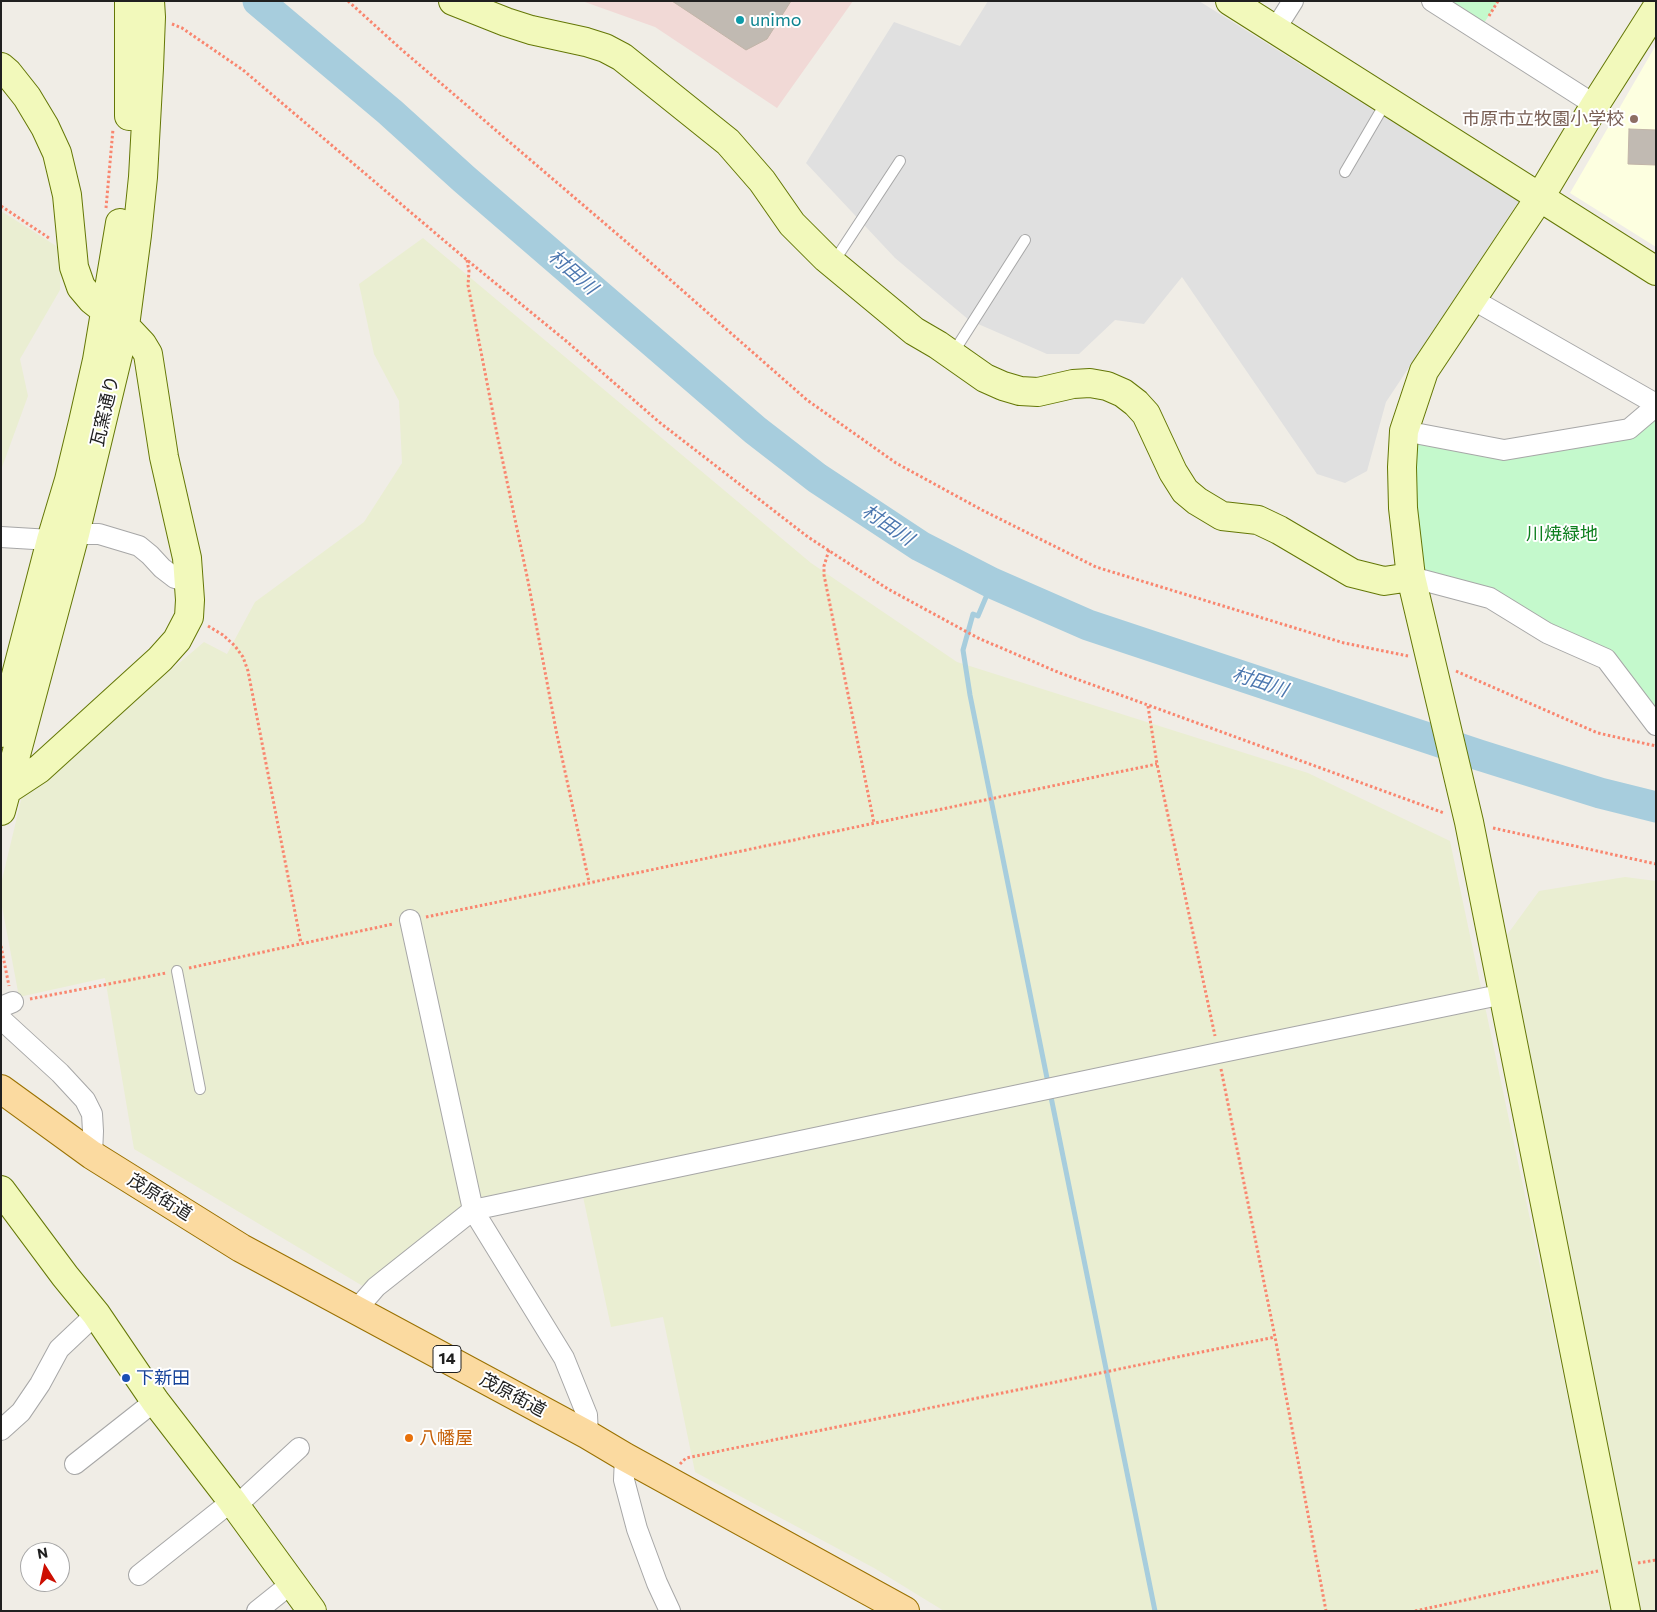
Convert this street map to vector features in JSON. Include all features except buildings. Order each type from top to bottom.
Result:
[{"type":"main road","name":"茂原街道","points":[[1,1089],[92,1155],[241,1248],[588,1435],[905,1611]]},
{"type":"street","name":"瓦窯通り","points":[[116,319],[119,233],[127,159],[130,83],[129,1]]},
{"type":"street","points":[[453,1],[506,22],[531,30],[586,42],[605,48],[622,57],[728,142],[762,181],[792,224],[832,264],[914,330],[985,378],[1020,391],[1038,392],[1073,384],[1090,383],[1107,386],[1123,393],[1146,414],[1173,472],[1185,491],[1197,501],[1222,516],[1258,520],[1279,530],[1352,573],[1384,582],[1411,577],[1490,598],[1547,633],[1606,659],[1656,725]]},
{"type":"street","points":[[1230,1],[1274,31],[1656,271]]},
{"type":"street","points":[[1274,31],[1293,1]]},
{"type":"street","points":[[1432,1],[1595,105]]},
{"type":"street","name":"瓦窯通り","points":[[4,801],[63,537],[137,235],[143,177],[150,9]]},
{"type":"street","points":[[1626,1611],[1469,822],[1411,577],[1403,508],[1402,467],[1404,431],[1424,371],[1540,197],[1595,105],[1656,9]]},
{"type":"street","points":[[1,67],[27,97],[45,127],[57,154],[67,195],[74,268],[81,287],[92,300],[116,319],[142,344],[148,354],[160,438],[187,558],[189,617],[177,640],[160,659],[4,801]]},
{"type":"street","points":[[1404,431],[1504,450],[1629,429],[1656,405],[1472,299]]},
{"type":"street","points":[[1,537],[63,537],[99,534],[139,546],[175,578],[188,582]]},
{"type":"street","name":"瓦窯通り","points":[[1,733],[63,537]]},
{"type":"street","points":[[410,920],[473,1210],[564,1358],[587,1415],[588,1435]]},
{"type":"street","points":[[356,1310],[376,1287],[473,1210],[1504,994]]},
{"type":"street","points":[[1,1019],[60,1073],[85,1100],[92,1114],[92,1155]]},
{"type":"street","points":[[1,1190],[96,1314],[155,1401],[234,1504],[312,1611]]},
{"type":"street","points":[[1,1430],[21,1412],[40,1384],[59,1349],[96,1314]]},
{"type":"street","points":[[75,1464],[155,1401]]},
{"type":"street","points":[[139,1575],[234,1504],[299,1448]]},
{"type":"street","points":[[625,1457],[624,1480],[637,1529],[657,1583],[670,1611]]},
{"type":"street","points":[[257,1611],[292,1583]]},
{"type":"lane","points":[[1345,172],[1387,101]]},
{"type":"lane","points":[[832,264],[900,162]]},
{"type":"lane","points":[[952,355],[1024,240]]},
{"type":"lane","points":[[177,971],[200,1089]]},
{"type":"path","points":[[348,1],[402,50],[658,269],[807,400],[896,462],[982,510],[1096,567],[1344,643],[1431,660],[1598,733],[1656,746]]},
{"type":"path","points":[[150,9],[182,28],[243,70],[467,260],[565,340],[659,422],[808,537],[888,589],[978,638],[1060,673],[1469,822],[1656,864]]},
{"type":"path","points":[[106,212],[113,125]]},
{"type":"path","points":[[1,206],[73,254]]},
{"type":"path","points":[[467,260],[469,271],[468,284],[497,434],[528,581],[556,730],[589,882]]},
{"type":"path","points":[[829,550],[824,566],[824,575],[874,823]]},
{"type":"path","points":[[189,617],[215,630],[235,646],[243,657],[248,671],[301,943]]},
{"type":"path","points":[[1148,706],[1158,764],[1275,1337],[1326,1611]]},
{"type":"path","points":[[1,946],[7,1005],[177,971],[589,882],[1158,764]]},
{"type":"path","points":[[666,1479],[686,1458],[1275,1337]]},
{"type":"path","points":[[1415,1611],[1618,1567]]},
{"type":"shaded area","points":[[582,1],[853,1],[777,108],[655,27]]},
{"type":"shaded area","points":[[988,1],[1199,1],[1519,201],[1386,402],[1367,471],[1345,483],[1317,474],[1182,277],[1144,324],[1115,320],[1079,354],[1047,354],[969,320],[895,258],[806,163],[894,22],[960,46]]},
{"type":"shaded area","name":"市原市立牧園小学校","points":[[1656,45],[1656,247],[1570,193]]},
{"type":"shaded area","points":[[1,211],[61,249],[60,290],[20,359],[28,396],[1,470]]},
{"type":"shaded area","points":[[423,238],[811,563],[957,662],[1308,773],[1450,841],[1613,1611],[944,1611],[874,1568],[695,1472],[663,1317],[611,1327],[579,1178],[477,1198],[366,1288],[134,1149],[105,978],[19,997],[1,901],[1,884],[22,796],[204,642],[227,654],[255,602],[364,522],[402,463],[399,401],[374,354],[359,284]]},
{"type":"shaded area","points":[[1625,877],[1656,881],[1656,1611],[1638,1611],[1507,935],[1539,891]]},
{"type":"green space","points":[[1432,1],[1498,1],[1479,31]]},
{"type":"green space","name":"川焼緑地","points":[[1656,406],[1656,725],[1606,659],[1490,598],[1411,577],[1404,431],[1504,450],[1629,429]]},
{"type":"waterway","name":"村田川","points":[[258,1],[390,112],[464,179],[755,430],[817,478],[920,546],[992,583],[1088,625],[1479,755],[1600,793],[1656,807]]},
{"type":"waterway","points":[[992,583],[978,616],[973,614],[963,650],[970,695],[1048,1083]]},
{"type":"waterway","points":[[1050,1092],[1155,1611]]},
{"type":"place","name":"unimo","points":[[740,20]]},
{"type":"place","name":"市原市立牧園小学校","points":[[1634,119]]},
{"type":"place","name":"下新田","points":[[126,1378]]},
{"type":"place","name":"八幡屋","points":[[409,1438]]}]
